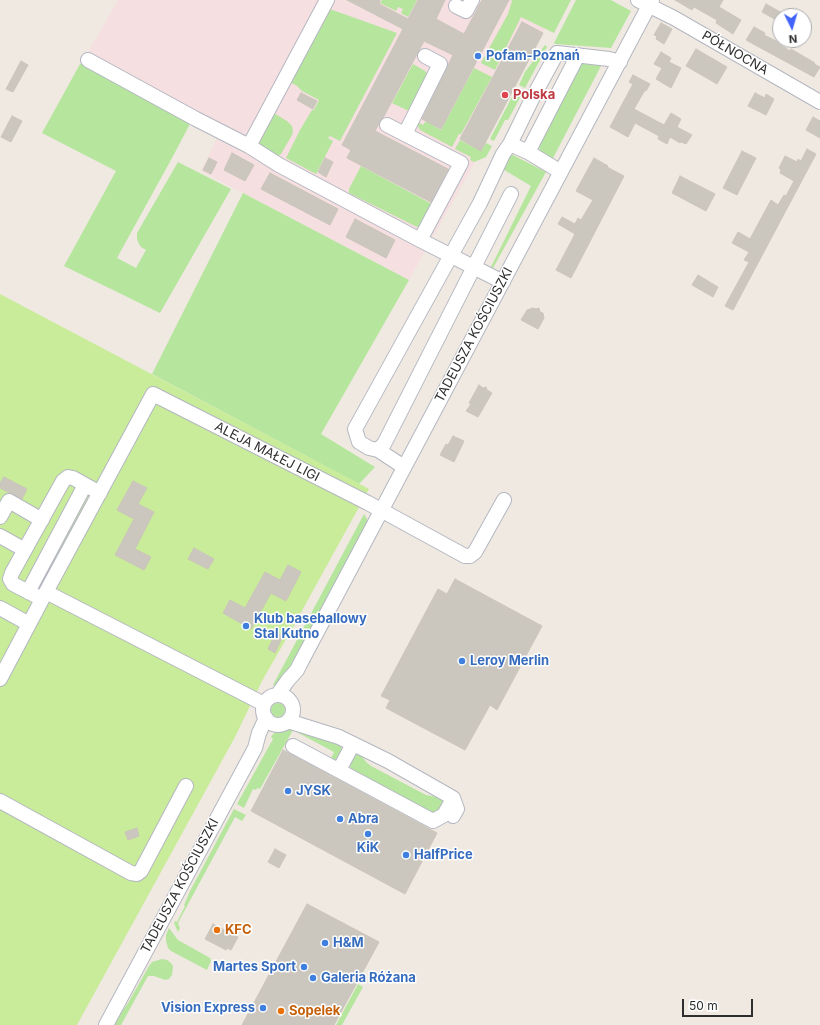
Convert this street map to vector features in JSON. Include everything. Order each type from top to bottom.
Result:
[{"type":"street","points":[[249,146],[327,0]]},
{"type":"street","points":[[456,6],[466,11],[472,0]]},
{"type":"street","name":"TADEUSZA KOŚCIUSZKI","points":[[278,694],[297,670],[562,172],[620,62],[646,2]]},
{"type":"street","name":"PÓŁNOCNA","points":[[646,2],[820,102]]},
{"type":"street","points":[[404,467],[378,450],[369,448],[359,442],[355,429],[480,203],[503,154],[510,144],[557,53],[609,59],[620,62]]},
{"type":"street","points":[[528,152],[578,55]]},
{"type":"street","points":[[405,134],[440,64],[425,56]]},
{"type":"street","points":[[88,60],[249,146],[279,165],[503,282]]},
{"type":"street","points":[[386,125],[461,163],[420,240]]},
{"type":"street","points":[[510,144],[528,152],[562,172]]},
{"type":"street","points":[[378,450],[384,444],[511,194]]},
{"type":"street","name":"ALEJA MAŁEJ LIGI","points":[[100,493],[153,394],[468,557],[475,552],[504,500]]},
{"type":"street","points":[[0,679],[28,624],[44,595],[100,493],[68,477],[63,481],[12,573],[10,579],[13,584],[28,592],[44,595],[264,704]]},
{"type":"street","points":[[28,592],[85,485]]},
{"type":"street","points":[[0,517],[9,501],[42,520]]},
{"type":"street","points":[[0,536],[25,550]]},
{"type":"street","points":[[0,608],[28,624]]},
{"type":"street","name":"TADEUSZA KOŚCIUSZKI","points":[[292,704],[297,670]]},
{"type":"street","points":[[339,737],[292,704],[285,696],[278,694],[272,696],[267,699],[264,704],[263,709],[277,721],[339,737],[388,761],[454,798],[458,809],[453,816]]},
{"type":"street","points":[[277,721],[292,716],[292,704]]},
{"type":"street","name":"TADEUSZA KOŚCIUSZKI","points":[[106,1025],[256,748],[259,733],[277,721]]},
{"type":"street","points":[[339,770],[353,744]]},
{"type":"street","points":[[293,746],[433,821],[444,815],[454,798]]},
{"type":"street","points":[[0,801],[131,873],[137,874],[141,871],[186,786]]},
{"type":"shaded area","points":[[118,0],[560,0],[480,153],[409,280],[201,171],[218,136],[83,61]]},
{"type":"green space","points":[[382,0],[417,0],[408,17],[401,13],[403,9],[398,7],[396,11],[380,3]]},
{"type":"green space","points":[[511,0],[571,0],[554,33],[521,17],[495,70],[481,63],[508,14]]},
{"type":"green space","points":[[576,0],[611,0],[631,11],[611,48],[554,43]]},
{"type":"green space","points":[[327,8],[397,33],[340,141],[330,136],[328,138],[333,141],[316,174],[286,158],[300,130],[319,100],[302,91],[288,81]]},
{"type":"green space","points":[[545,45],[547,47],[525,88],[519,85],[525,72]]},
{"type":"green space","points":[[581,63],[602,64],[552,160],[540,152],[539,144]]},
{"type":"green space","points":[[80,64],[85,64],[190,120],[190,124],[117,258],[136,268],[146,250],[139,244],[137,233],[178,162],[231,189],[160,313],[64,266],[116,171],[42,133]]},
{"type":"green space","points":[[413,64],[425,71],[428,75],[409,111],[392,103]]},
{"type":"green space","points":[[474,68],[492,77],[461,134],[459,134],[452,147],[420,130],[417,122],[423,125],[426,121],[441,130]]},
{"type":"green space","points":[[514,93],[521,96],[508,120],[505,120],[494,141],[490,139]]},
{"type":"green space","points":[[272,112],[287,121],[292,126],[293,131],[281,154],[276,157],[259,145],[258,142]]},
{"type":"green space","points":[[460,140],[481,151],[486,143],[492,146],[486,157],[474,162],[470,160],[471,157],[455,149]]},
{"type":"green space","points":[[507,152],[546,172],[493,268],[491,267],[531,186],[501,168]]},
{"type":"green space","points":[[361,166],[432,204],[421,225],[417,227],[349,193],[349,189]]},
{"type":"green space","points":[[243,193],[409,280],[321,434],[375,467],[359,484],[152,374]]},
{"type":"green space","points":[[0,294],[369,489],[262,681],[235,737],[77,1025],[0,1025]]},
{"type":"green space","points":[[364,514],[367,519],[367,526],[280,686],[273,685]]},
{"type":"green space","points":[[275,703],[281,703],[285,707],[285,713],[281,717],[275,717],[271,713],[271,707]]},
{"type":"green space","points":[[296,727],[341,745],[342,752],[338,759],[334,760],[331,758],[334,752],[293,730],[260,789],[253,789],[244,808],[237,804],[273,739],[271,737],[274,733],[286,728]]},
{"type":"green space","points":[[354,755],[361,755],[371,766],[426,795],[438,797],[444,800],[442,810],[435,813],[432,812],[352,770],[349,765]]},
{"type":"green space","points":[[234,809],[246,815],[242,821],[235,817],[179,921],[178,924],[180,928],[178,932],[174,923],[175,921],[177,922],[190,891]]},
{"type":"green space","points":[[169,928],[178,940],[210,958],[211,961],[207,970],[168,948],[166,935]]},
{"type":"green space","points":[[162,959],[167,960],[173,966],[172,975],[169,979],[165,980],[154,976],[148,976],[121,1025],[113,1025],[128,1003],[149,966],[152,962]]},
{"type":"green space","points":[[358,984],[363,987],[342,1025],[336,1025]]},
{"type":"building","points":[[347,0],[380,0],[379,4],[408,19],[418,0],[445,0],[436,19],[464,34],[482,0],[509,0],[441,129],[422,119],[453,55],[424,41],[375,131],[448,169],[431,202],[347,158],[351,150],[342,145],[403,29]]},
{"type":"building","points":[[675,0],[723,0],[719,7],[741,20],[733,34],[716,23],[717,20],[694,7],[692,10]]},
{"type":"building","points":[[766,4],[773,8],[772,18],[762,12]]},
{"type":"building","points":[[522,22],[543,33],[481,151],[460,139]]},
{"type":"building","points":[[661,23],[672,29],[664,44],[656,39],[657,36],[654,35]]},
{"type":"building","points":[[754,27],[772,39],[772,48],[785,48],[790,51],[791,49],[820,67],[814,77],[746,40]]},
{"type":"building","points":[[696,49],[727,67],[717,84],[686,66]]},
{"type":"building","points":[[661,52],[671,58],[669,62],[681,68],[671,88],[656,79],[662,68],[654,64]]},
{"type":"building","points":[[21,61],[28,65],[13,92],[6,89]]},
{"type":"building","points":[[633,75],[650,84],[634,109],[664,125],[671,113],[681,119],[677,127],[692,135],[686,144],[680,143],[670,137],[667,144],[658,139],[659,136],[635,123],[628,137],[610,127],[633,84],[629,82]]},
{"type":"building","points":[[301,93],[317,101],[313,109],[297,100]]},
{"type":"building","points":[[755,93],[765,98],[766,94],[774,99],[766,115],[748,106]]},
{"type":"building","points":[[12,116],[22,121],[11,142],[1,137]]},
{"type":"building","points":[[813,117],[820,121],[820,138],[806,130]]},
{"type":"building","points":[[807,149],[816,154],[733,310],[725,306],[749,262],[744,260],[749,252],[732,243],[738,232],[750,239],[771,200],[778,205],[784,195],[786,196],[794,181],[780,173],[781,170],[779,168],[785,156],[797,162],[798,159],[801,161]]},
{"type":"building","points":[[742,151],[756,158],[737,195],[723,188]]},
{"type":"building","points":[[232,153],[254,165],[245,181],[224,170]]},
{"type":"building","points":[[209,158],[217,162],[211,174],[203,170]]},
{"type":"building","points":[[325,158],[333,162],[326,177],[318,172]]},
{"type":"building","points":[[594,158],[624,176],[571,278],[556,270],[575,234],[558,224],[562,217],[575,224],[578,218],[581,220],[593,200],[576,191]]},
{"type":"building","points":[[270,173],[338,209],[330,225],[261,189]]},
{"type":"building","points":[[680,176],[715,194],[706,211],[672,193]]},
{"type":"building","points":[[355,219],[395,240],[386,258],[346,237]]},
{"type":"building","points":[[698,275],[718,287],[713,297],[692,285]]},
{"type":"building","points":[[539,308],[540,312],[543,313],[544,318],[538,329],[521,320],[527,310]]},
{"type":"building","points":[[479,385],[483,388],[486,387],[487,390],[492,393],[478,417],[466,411],[471,404],[469,403]]},
{"type":"building","points":[[453,436],[464,441],[454,462],[440,455],[446,444],[448,445]]},
{"type":"building","points":[[4,477],[27,489],[22,499],[0,488],[0,483]]},
{"type":"building","points":[[133,481],[147,488],[138,504],[154,512],[135,549],[151,557],[144,570],[115,555],[134,519],[117,510]]},
{"type":"building","points":[[194,548],[214,559],[208,569],[188,559]]},
{"type":"building","points":[[288,565],[301,572],[286,601],[271,593],[251,629],[223,613],[230,600],[245,608],[265,572],[280,580]]},
{"type":"building","name":"Leroy Merlin","points":[[455,579],[542,626],[497,710],[490,705],[465,750],[386,708],[390,700],[381,696],[438,589],[447,594]]},
{"type":"building","points":[[276,632],[283,636],[275,653],[268,649]]},
{"type":"building","points":[[283,750],[437,833],[405,894],[251,811]]},
{"type":"building","points":[[137,828],[139,836],[128,840],[125,832]]},
{"type":"building","points":[[275,849],[286,855],[279,868],[268,862]]},
{"type":"building","name":"Galeria Różana","points":[[307,904],[379,942],[334,1025],[242,1025]]},
{"type":"building","name":"KFC","points":[[213,924],[238,937],[231,950],[227,948],[226,950],[205,939]]},
{"type":"place","name":"Pofam-Poznań","points":[[478,56]]},
{"type":"place","name":"Polska","points":[[505,95]]},
{"type":"place","name":"Klub baseballowy Stal Kutno","points":[[246,626]]},
{"type":"place","name":"Leroy Merlin","points":[[462,661]]},
{"type":"place","name":"JYSK","points":[[288,791]]},
{"type":"place","name":"Abra","points":[[340,819]]},
{"type":"place","name":"KiK","points":[[368,834]]},
{"type":"place","name":"HalfPrice","points":[[406,855]]},
{"type":"place","name":"KFC","points":[[217,930]]},
{"type":"place","name":"H&M","points":[[325,943]]},
{"type":"place","name":"Martes Sport","points":[[304,967]]},
{"type":"place","name":"Galeria Różana","points":[[313,978]]},
{"type":"place","name":"Vision Express","points":[[263,1008]]},
{"type":"place","name":"Sopelek","points":[[281,1011]]}]
